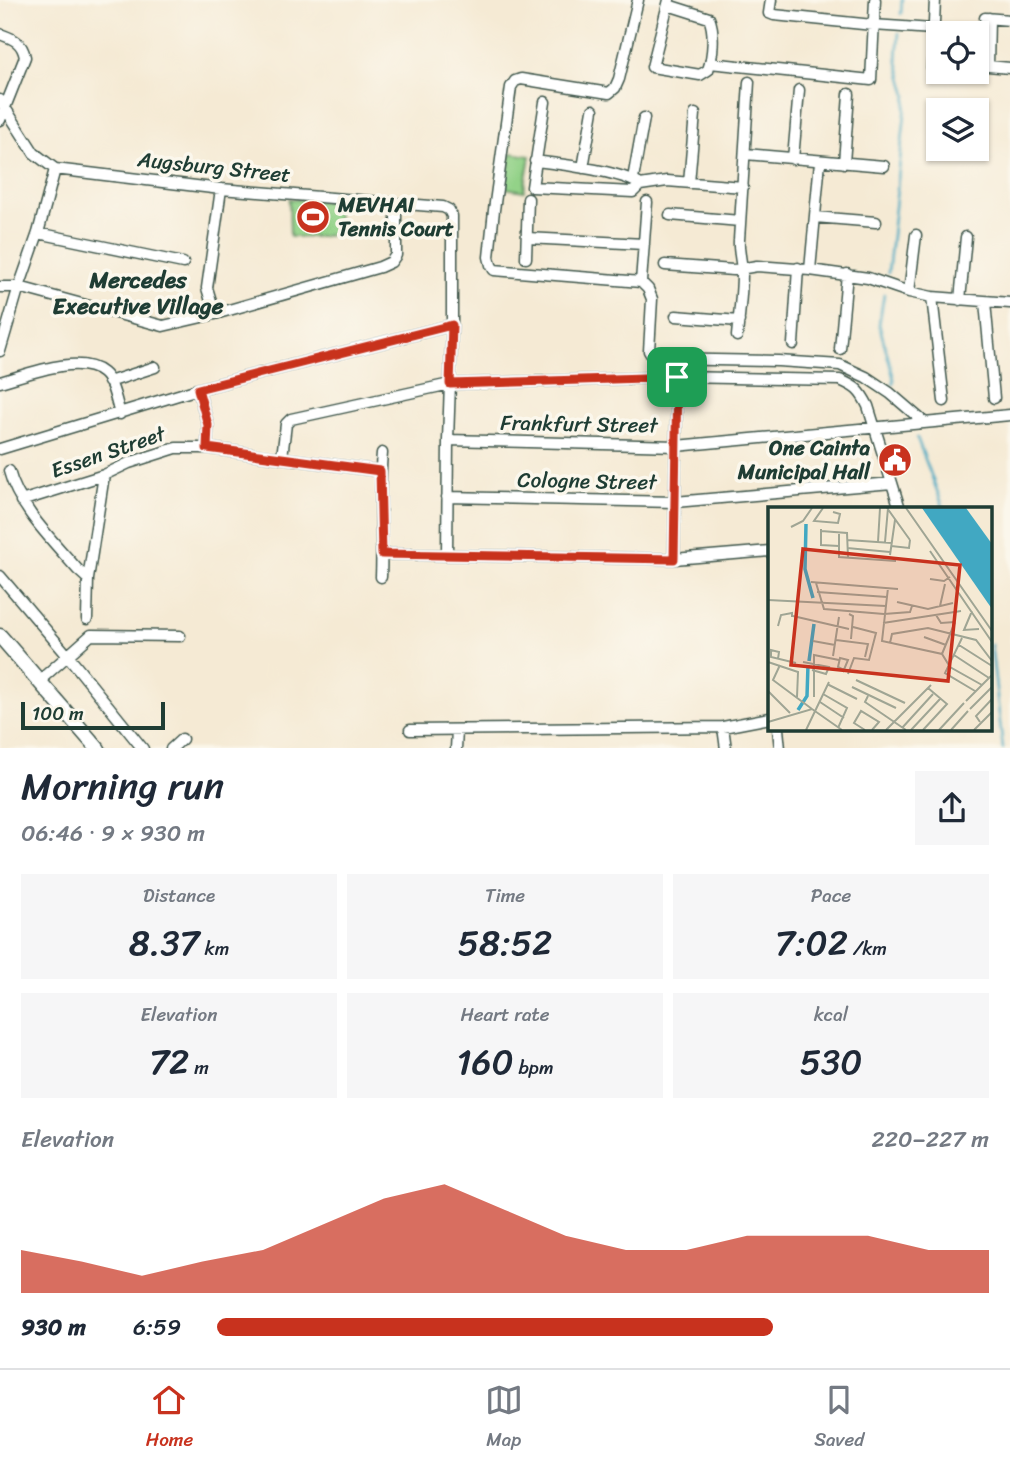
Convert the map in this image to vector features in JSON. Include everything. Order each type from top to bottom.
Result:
[{"type":"street","points":[[638,0],[619,79],[609,93],[521,79],[514,81],[504,133],[489,257],[494,270],[641,282],[652,299],[649,351],[657,359],[778,360],[840,365],[866,377],[890,393],[925,423]]},
{"type":"street","points":[[771,0],[769,13],[774,15],[926,29]]},
{"type":"street","points":[[710,63],[871,80],[875,0]]},
{"type":"street","points":[[934,21],[935,0]]},
{"type":"street","points":[[669,3],[709,18],[712,31],[710,63],[708,71],[700,75],[652,67],[669,3]]},
{"type":"street","points":[[1010,20],[986,18],[988,66],[1010,68]]},
{"type":"street","points":[[0,34],[18,41],[26,57],[2,104],[0,120]]},
{"type":"street","points":[[737,336],[742,268],[738,253],[750,82]]},
{"type":"street","points":[[793,159],[799,90]]},
{"type":"street","points":[[844,163],[849,94]]},
{"type":"street","points":[[545,102],[532,187],[633,192],[644,118]]},
{"type":"street","points":[[0,351],[38,233],[55,169],[34,153],[2,104]]},
{"type":"street","points":[[583,168],[593,110]]},
{"type":"street","points":[[689,183],[695,114]]},
{"type":"street","points":[[745,154],[884,166]]},
{"type":"street","points":[[535,161],[583,168],[636,182],[667,181],[743,187]]},
{"type":"street","points":[[793,344],[815,217],[820,161]]},
{"type":"street","name":"Augsburg Street","points":[[55,169],[221,189],[443,207],[449,210],[452,216],[452,325]]},
{"type":"street","points":[[215,314],[208,288],[221,189]]},
{"type":"street","points":[[526,258],[528,199]]},
{"type":"street","points":[[641,282],[646,202]]},
{"type":"street","points":[[0,287],[19,287],[163,326],[215,314],[391,262],[396,255],[396,203]]},
{"type":"street","points":[[670,215],[740,221]]},
{"type":"street","points":[[815,217],[876,222]]},
{"type":"street","points":[[38,233],[183,263]]},
{"type":"street","points":[[909,292],[916,235]]},
{"type":"street","points":[[960,300],[966,237]]},
{"type":"street","points":[[527,238],[644,244]]},
{"type":"street","points":[[665,265],[733,270],[776,266],[804,269],[868,278],[933,297],[1010,302]]},
{"type":"street","points":[[840,349],[847,274]]},
{"type":"street","points":[[933,297],[944,401]]},
{"type":"street","points":[[985,302],[994,398]]},
{"type":"street","points":[[676,316],[739,321]]},
{"type":"street","points":[[0,449],[198,389],[452,325],[447,555]]},
{"type":"street","points":[[0,382],[58,366],[85,365],[103,373],[120,414]]},
{"type":"street","points":[[108,382],[155,367]]},
{"type":"street","points":[[674,559],[677,377]]},
{"type":"street","points":[[282,457],[286,424],[291,419],[450,384],[677,377],[840,380],[861,392],[868,406],[899,507]]},
{"type":"street","points":[[198,389],[208,425],[207,448]]},
{"type":"street","name":"Frankfurt Street","points":[[448,440],[676,446],[1010,415]]},
{"type":"street","name":"Essen Street","points":[[21,501],[104,475],[129,463],[176,448],[207,448],[380,471]]},
{"type":"street","points":[[381,577],[382,453]]},
{"type":"street","points":[[9,471],[12,485],[21,501],[88,579]]},
{"type":"street","points":[[87,619],[88,579],[104,475]]},
{"type":"street","name":"Cologne Street","points":[[447,497],[675,502],[892,483]]},
{"type":"street","points":[[382,554],[674,559],[768,551]]},
{"type":"street","points":[[0,576],[143,748]]},
{"type":"street","points":[[39,681],[91,635],[180,636]]},
{"type":"street","points":[[0,636],[98,748]]},
{"type":"street","points":[[410,730],[723,727],[768,718]]},
{"type":"street","points":[[723,727],[726,748]]},
{"type":"street","points":[[456,748],[457,730]]},
{"type":"street","points":[[170,748],[182,739]]},
{"type":"green space","points":[[511,153],[530,156],[524,191],[505,188]]},
{"type":"green space","name":"MEVHAI Tennis Court","points":[[289,199],[338,202],[336,233],[320,237],[290,237]]},
{"type":"waterway","points":[[901,14],[902,0]]},
{"type":"waterway","points":[[888,273],[907,95],[897,59],[899,33]]},
{"type":"waterway","points":[[884,294],[879,324],[894,379],[893,384]]},
{"type":"waterway","points":[[917,438],[943,507]]},
{"type":"waterway","points":[[992,654],[1003,748]]},
{"type":"place","name":"MEVHAI Tennis Court","points":[[313,217]]},
{"type":"place","name":"One Cainta Municipal Hall","points":[[895,460]]},
{"type":"district","name":"Mercedes Executive Village","points":[[138,293]]},
{"type":"route","points":[[452,325],[450,384],[677,377],[674,559],[382,554],[380,471],[207,448],[208,425],[198,389],[452,325]]}]
